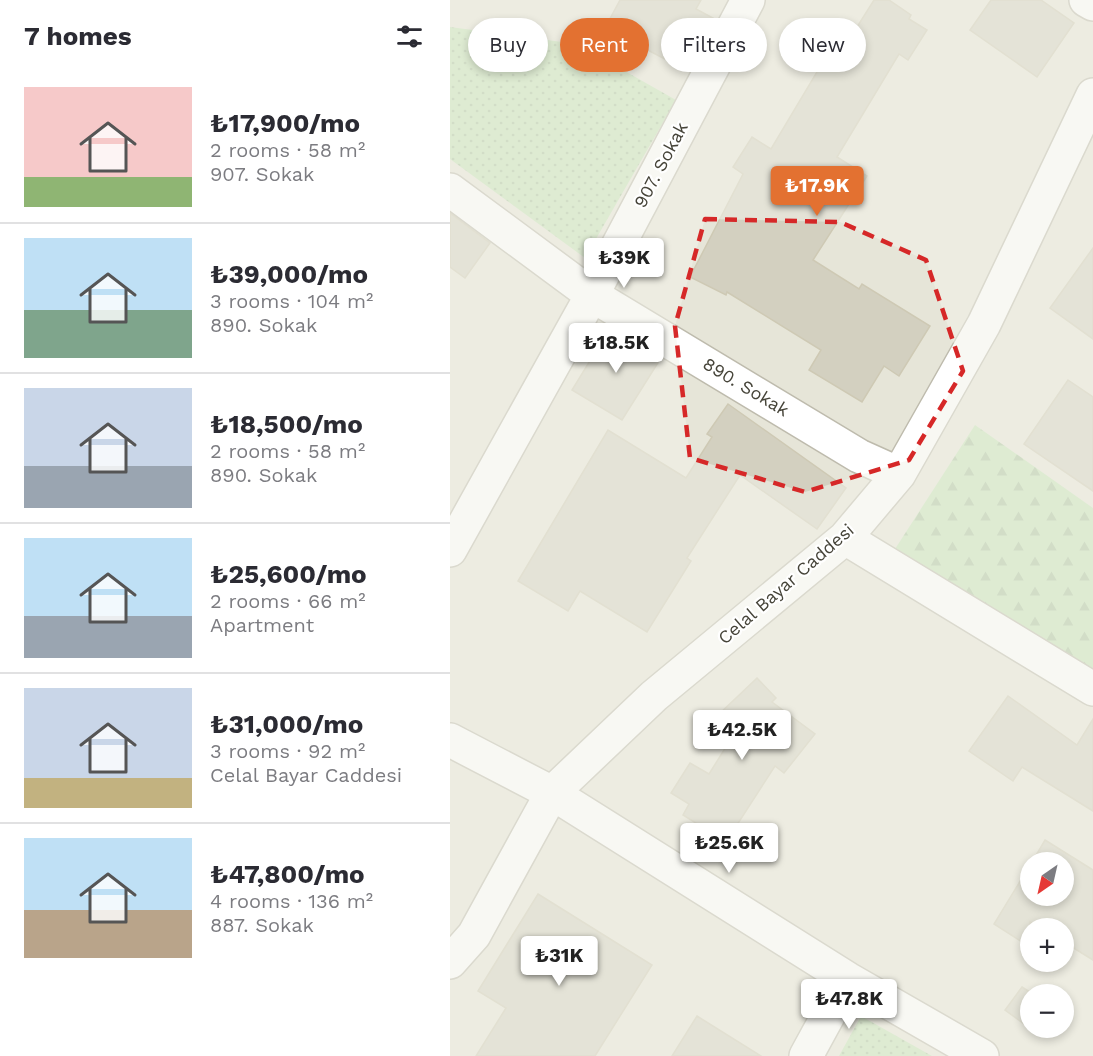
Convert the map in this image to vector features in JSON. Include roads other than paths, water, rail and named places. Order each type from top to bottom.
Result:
[{"type":"street","name":"907. Sokak","points":[[450,550],[592,295],[748,0]]},
{"type":"street","points":[[1086,0],[1093,4]]},
{"type":"street","name":"Celal Bayar Caddesi","points":[[450,962],[474,935],[552,793],[654,696],[845,538],[899,474],[984,324],[1093,95]]},
{"type":"street","name":"890. Sokak","points":[[450,190],[592,295],[859,456],[899,474]]},
{"type":"street","points":[[845,538],[1093,688]]},
{"type":"street","points":[[450,740],[552,793],[848,979],[982,1056]]},
{"type":"street","points":[[806,1056],[848,979]]}]
